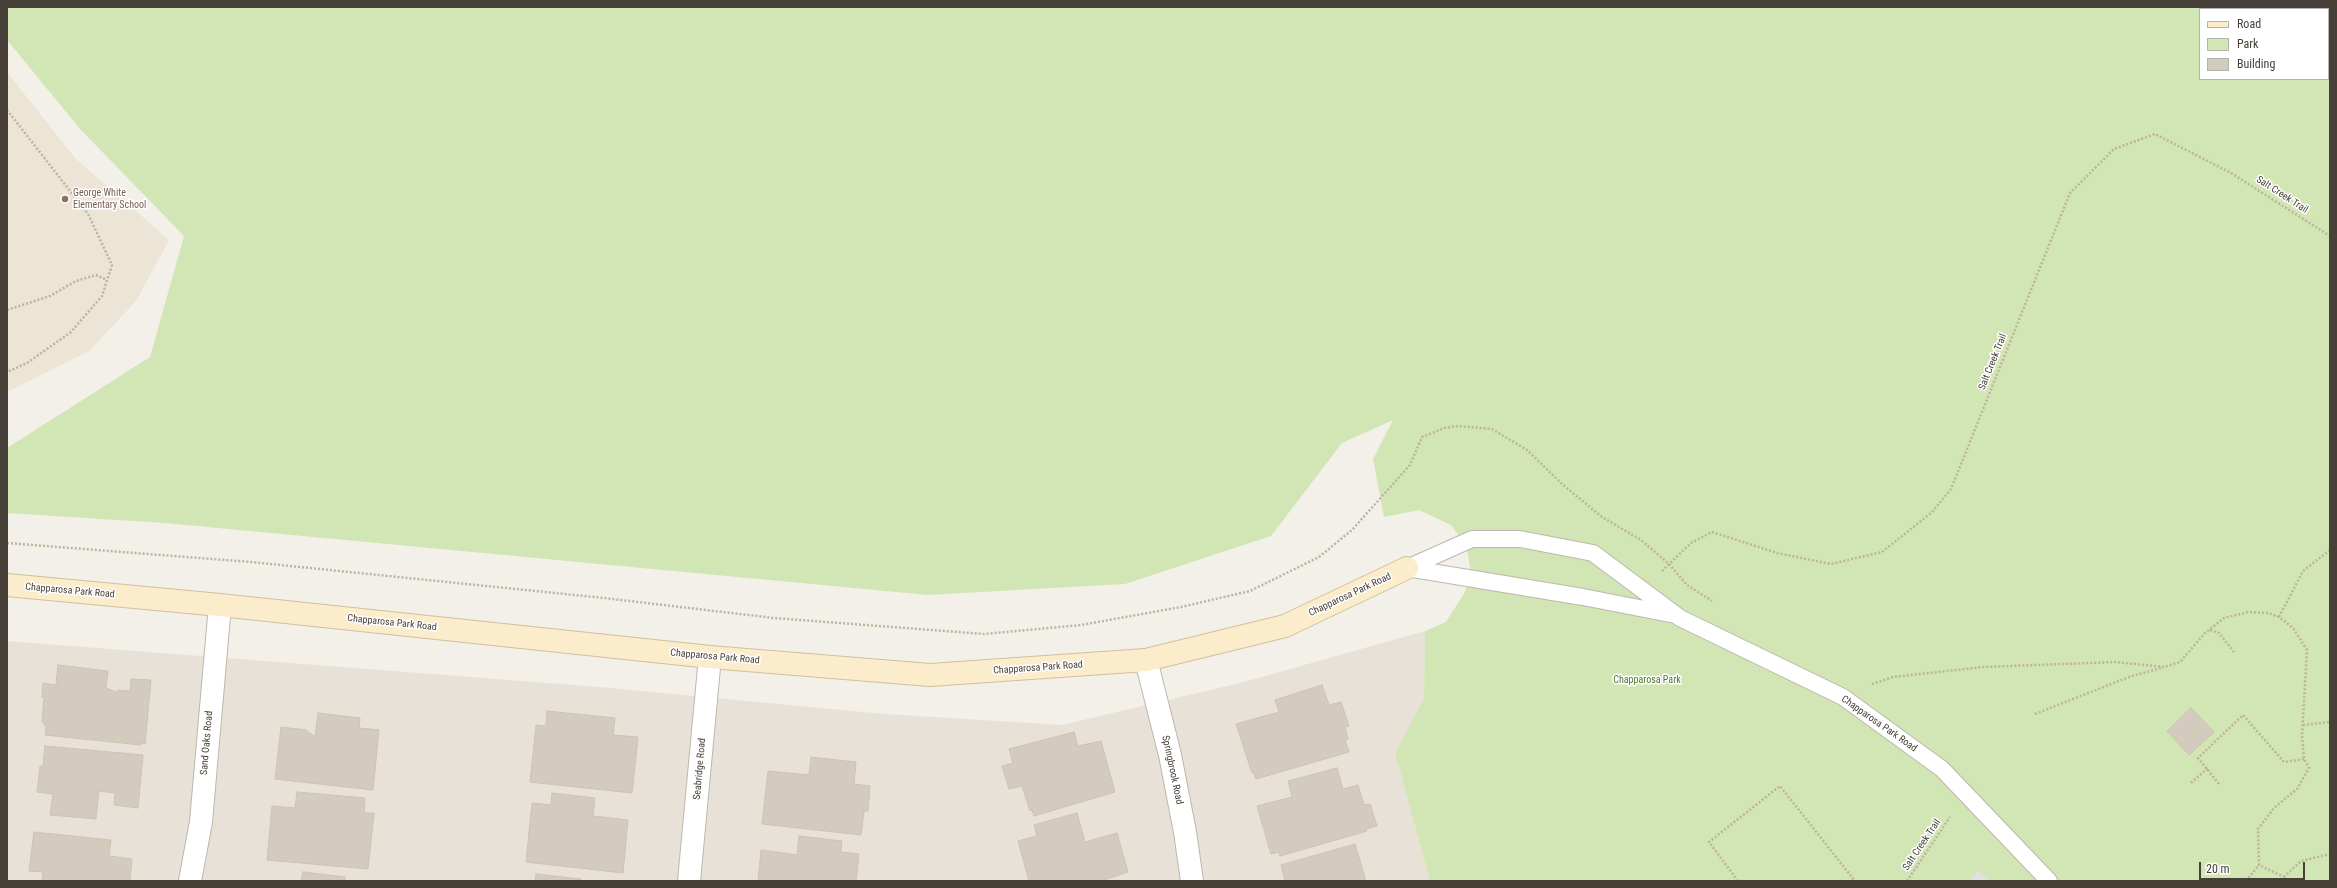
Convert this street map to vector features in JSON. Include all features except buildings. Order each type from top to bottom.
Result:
[{"type":"street","name":"Chapparosa Park Road","points":[[7,585],[220,605],[710,657],[930,675],[1146,660],[1285,626],[1408,568]]},
{"type":"street","name":"Sand Oaks Road","points":[[190,881],[201,822],[220,605]]},
{"type":"street","name":"Seabridge Road","points":[[689,881],[710,657]]},
{"type":"street","name":"Springbrook Road","points":[[1146,660],[1170,755],[1185,832],[1192,881]]},
{"type":"lane","points":[[1408,568],[1472,539],[1520,539],[1593,553],[1675,615]]},
{"type":"lane","points":[[1408,568],[1583,597],[1675,615]]},
{"type":"lane","name":"Chapparosa Park Road","points":[[1675,615],[1843,697],[1942,769],[2049,881]]},
{"type":"path","points":[[7,110],[88,214],[112,265],[102,296],[72,332],[27,363],[7,372]]},
{"type":"path","name":"Salt Creek Trail","points":[[1645,593],[1669,564],[1691,543],[1712,532],[1777,553],[1831,564],[1882,552],[1932,512],[1951,489],[2070,193],[2114,148],[2155,134],[2231,173],[2330,236]]},
{"type":"path","points":[[7,310],[50,296],[76,281],[96,275],[107,280]]},
{"type":"path","points":[[7,543],[251,562],[604,598],[774,618],[984,634],[1081,625],[1181,608],[1250,591],[1319,557],[1352,530],[1410,465],[1422,437],[1444,428],[1458,426],[1492,429],[1527,450],[1562,484],[1602,517],[1641,540],[1669,564]]},
{"type":"path","points":[[2279,617],[2303,571],[2330,550]]},
{"type":"path","points":[[2035,714],[2129,677],[2180,662],[2209,630],[2224,618],[2248,612],[2268,613],[2279,617],[2294,628],[2307,650],[2302,712],[2304,759],[2309,768],[2297,789],[2274,808],[2258,829],[2259,865],[2246,881]]},
{"type":"path","points":[[2209,630],[2219,633],[2234,652]]},
{"type":"path","points":[[1870,685],[1893,677],[1983,667],[2116,662],[2164,667]]},
{"type":"path","points":[[2219,784],[2208,768],[2198,758],[2243,715],[2284,762],[2304,759]]},
{"type":"path","points":[[2303,725],[2330,722]]},
{"type":"path","points":[[2191,783],[2208,768]]},
{"type":"path","points":[[1738,881],[1709,842],[1780,786],[1855,881]]},
{"type":"path","name":"Salt Creek Trail","points":[[1907,881],[1950,817]]},
{"type":"path","points":[[2284,877],[2301,861],[2330,854]]},
{"type":"path","points":[[2259,865],[2284,877]]},
{"type":"path","points":[[2284,877],[2285,881]]},
{"type":"shaded area","name":"George White Elementary School","points":[[7,72],[75,158],[169,240],[136,301],[89,351],[7,392]]},
{"type":"shaded area","points":[[1425,631],[1424,698],[1395,753],[1430,881],[7,881],[7,641],[599,687],[884,714],[1062,725],[1244,682]]},
{"type":"shaded area","points":[[1979,870],[1989,881],[1968,881]]},
{"type":"green space","name":"Chapparosa Park","points":[[7,7],[2330,7],[2330,881],[1430,881],[1395,753],[1424,698],[1425,631],[1446,622],[1465,592],[1470,568],[1467,547],[1451,525],[1419,510],[1384,517],[1373,459],[1393,420],[1342,443],[1271,536],[1125,584],[928,595],[165,523],[7,513],[7,448],[150,357],[184,236],[81,130],[7,40]]},
{"type":"place","name":"George White Elementary School","points":[[65,199]]}]
